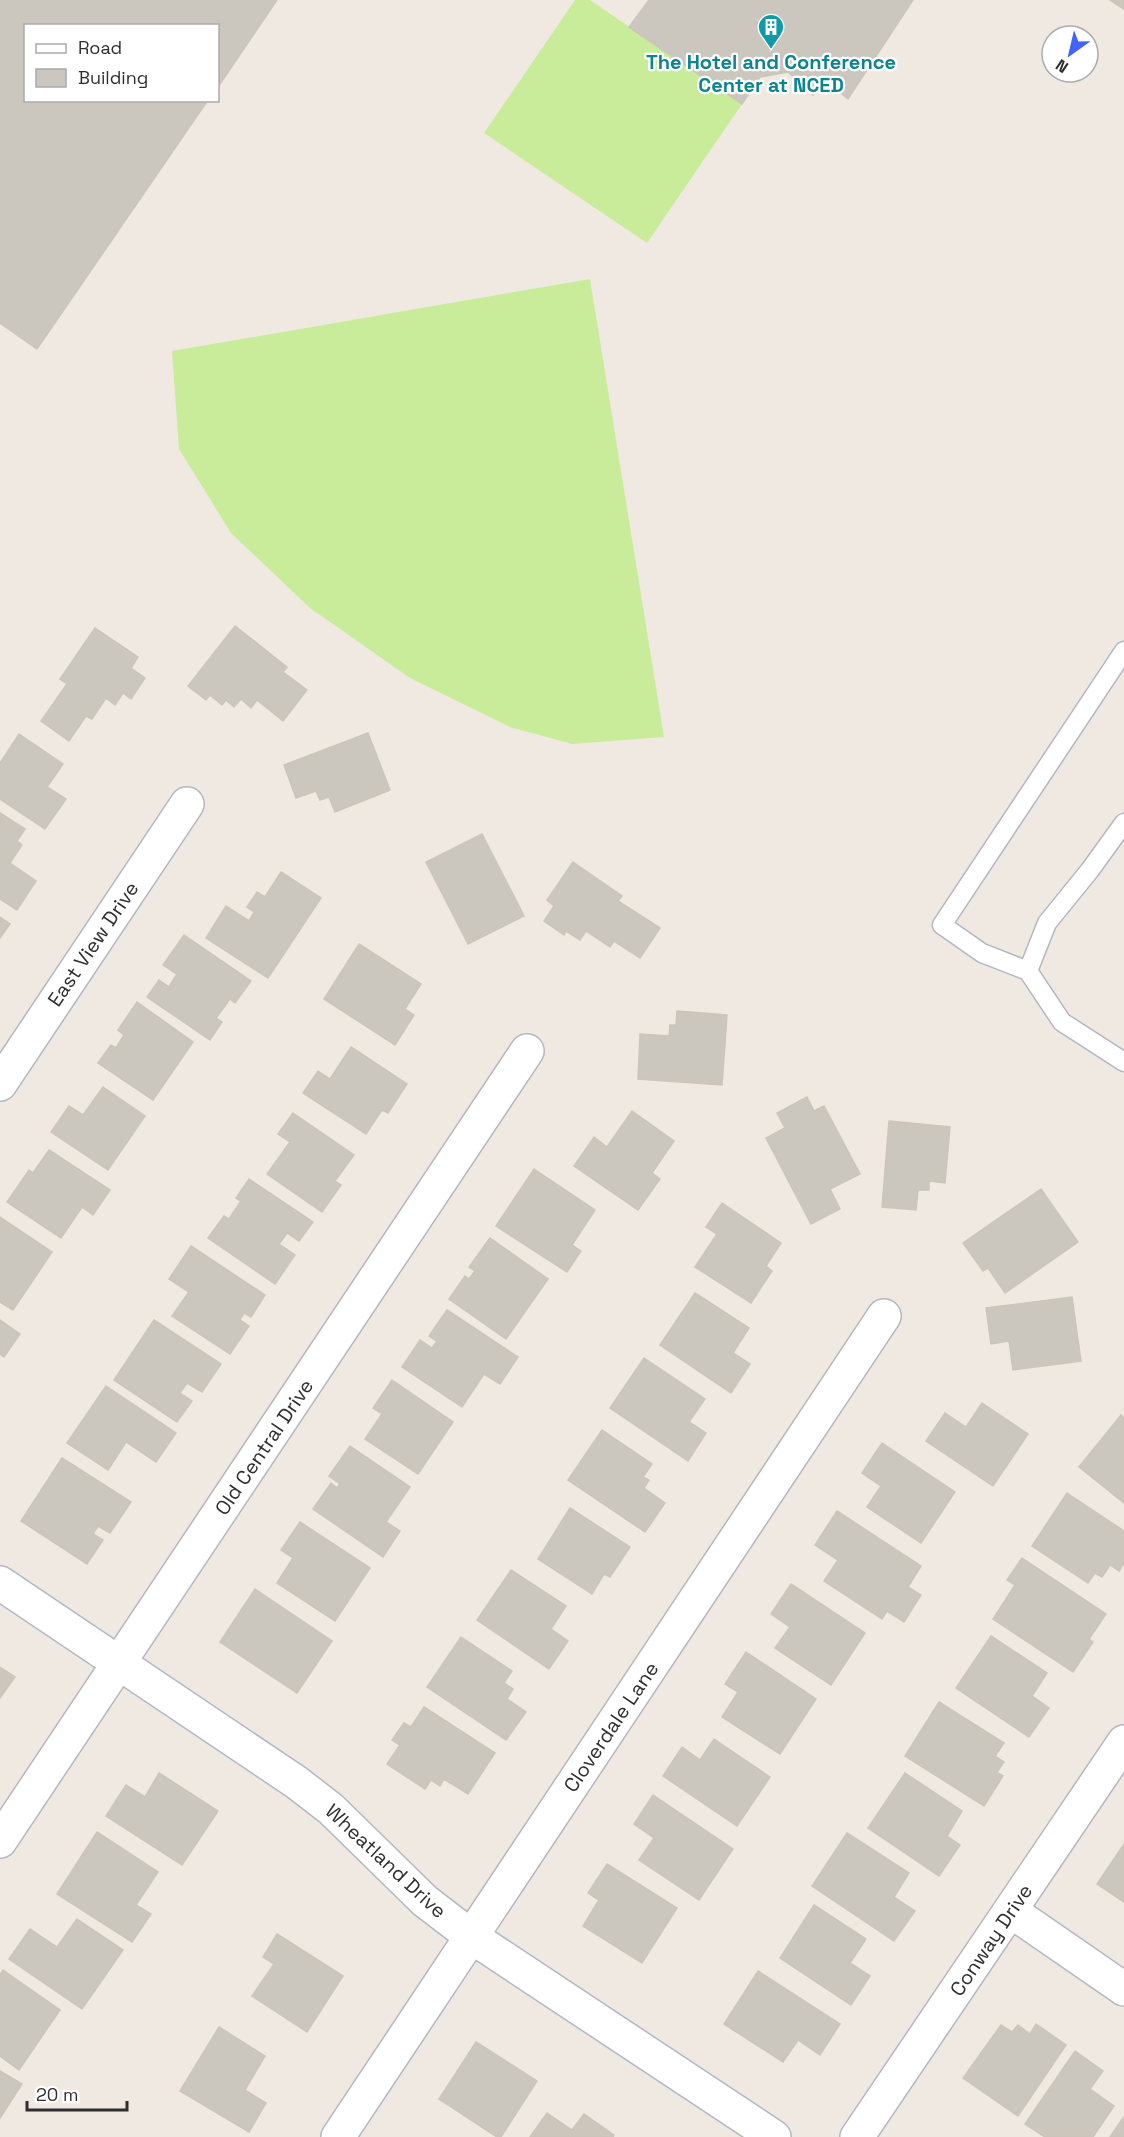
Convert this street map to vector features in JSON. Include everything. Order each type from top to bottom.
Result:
[{"type":"street","name":"East View Drive","points":[[0,1084],[187,804]]},
{"type":"street","name":"Old Central Drive","points":[[0,1841],[527,1051]]},
{"type":"street","name":"Cloverdale Lane","points":[[338,2137],[884,1316]]},
{"type":"street","name":"Wheatland Drive","points":[[0,1583],[296,1782],[331,1809],[425,1901],[472,1937],[774,2137]]},
{"type":"street","name":"Conway Drive","points":[[857,2137],[1124,1742]]},
{"type":"street","points":[[1011,1911],[1124,1989]]},
{"type":"lane","points":[[1124,651],[1118,670],[942,925],[982,953],[1028,970],[1062,1022],[1124,1062]]},
{"type":"lane","points":[[1028,970],[1047,923],[1124,823]]},
{"type":"green space","points":[[575,0],[590,0],[742,104],[647,243],[484,133]]},
{"type":"green space","points":[[590,279],[664,737],[572,744],[510,727],[410,678],[310,608],[231,533],[179,449],[172,351]]},
{"type":"building","points":[[0,0],[277,0],[219,86],[219,24],[24,24],[24,102],[207,102],[37,349],[0,323]]},
{"type":"building","name":"The Hotel and Conference Center at NCED","points":[[649,0],[913,0],[848,99],[823,79],[813,95],[788,72],[760,77],[742,104],[629,27]]},
{"type":"building","points":[[1110,0],[1124,0],[1124,9]]},
{"type":"building","points":[[235,626],[287,667],[283,672],[307,690],[283,721],[257,700],[251,708],[241,699],[234,707],[226,700],[222,705],[210,695],[206,700],[188,686]]},
{"type":"building","points":[[95,628],[138,657],[131,668],[145,678],[131,699],[123,693],[115,705],[106,698],[92,719],[86,716],[69,741],[41,721],[67,684],[60,679]]},
{"type":"building","points":[[368,733],[390,790],[335,812],[329,797],[320,800],[316,791],[296,798],[284,765]]},
{"type":"building","points":[[19,734],[63,764],[47,787],[66,799],[45,829],[0,799],[0,763]]},
{"type":"building","points":[[0,813],[25,829],[17,841],[22,845],[10,863],[36,881],[17,910],[0,899]]},
{"type":"building","points":[[482,834],[524,916],[468,944],[426,862]]},
{"type":"building","points":[[573,862],[622,896],[618,901],[660,928],[640,958],[614,941],[610,947],[586,931],[580,940],[566,931],[564,935],[544,921],[554,906],[547,900]]},
{"type":"building","points":[[281,872],[321,898],[268,978],[206,938],[226,906],[249,921],[254,912],[247,907],[257,892],[265,897]]},
{"type":"building","points":[[0,917],[10,924],[0,938]]},
{"type":"building","points":[[184,935],[251,981],[235,1003],[230,999],[216,1018],[222,1022],[210,1040],[147,997],[159,980],[169,987],[177,974],[163,965]]},
{"type":"building","points":[[359,944],[421,984],[405,1009],[414,1015],[395,1045],[324,999]]},
{"type":"building","points":[[137,1002],[193,1042],[153,1100],[98,1063],[111,1045],[116,1048],[124,1035],[118,1030]]},
{"type":"building","points":[[677,1011],[727,1015],[722,1085],[638,1079],[640,1034],[669,1036],[670,1025],[676,1025]]},
{"type":"building","points":[[351,1047],[407,1084],[388,1113],[382,1110],[366,1134],[303,1093],[318,1071],[330,1079]]},
{"type":"building","points":[[103,1087],[145,1116],[108,1170],[51,1132],[69,1106],[83,1115]]},
{"type":"building","points":[[807,1097],[814,1111],[824,1106],[860,1174],[830,1189],[840,1209],[811,1224],[766,1138],[785,1128],[777,1113]]},
{"type":"building","points":[[632,1111],[674,1141],[652,1173],[660,1179],[638,1210],[574,1166],[594,1137],[607,1147]]},
{"type":"building","points":[[293,1113],[354,1155],[335,1181],[341,1185],[322,1212],[267,1174],[290,1142],[278,1134]]},
{"type":"building","points":[[889,1121],[950,1127],[945,1183],[929,1181],[929,1190],[918,1190],[916,1210],[882,1207]]},
{"type":"building","points":[[49,1150],[110,1190],[93,1215],[82,1207],[61,1238],[7,1202],[29,1170],[33,1173]]},
{"type":"building","points":[[534,1169],[595,1210],[572,1245],[581,1251],[567,1272],[496,1226]]},
{"type":"building","points":[[249,1179],[313,1222],[299,1241],[287,1233],[279,1244],[295,1255],[275,1284],[208,1238],[224,1216],[229,1219],[241,1201],[236,1198]]},
{"type":"building","points":[[1041,1189],[1078,1242],[1005,1293],[988,1268],[983,1271],[963,1243]]},
{"type":"building","points":[[722,1203],[781,1243],[766,1266],[772,1271],[751,1303],[695,1267],[717,1234],[706,1227]]},
{"type":"building","points":[[0,1217],[52,1252],[13,1310],[0,1302]]},
{"type":"building","points":[[490,1238],[548,1279],[506,1339],[449,1299],[465,1276],[469,1279],[475,1271],[469,1267]]},
{"type":"building","points":[[191,1246],[265,1295],[251,1317],[244,1313],[240,1320],[249,1326],[230,1354],[172,1316],[189,1292],[169,1279]]},
{"type":"building","points":[[695,1293],[749,1328],[733,1353],[750,1364],[731,1393],[660,1345]]},
{"type":"building","points":[[1072,1297],[1081,1361],[1013,1370],[1009,1341],[991,1344],[986,1308]]},
{"type":"building","points":[[447,1310],[518,1357],[500,1384],[484,1374],[462,1407],[402,1367],[420,1340],[432,1348],[437,1341],[429,1336]]},
{"type":"building","points":[[0,1320],[20,1334],[4,1357],[0,1354]]},
{"type":"building","points":[[154,1320],[221,1364],[202,1392],[187,1383],[180,1393],[192,1401],[177,1422],[114,1380]]},
{"type":"building","points":[[644,1358],[705,1399],[689,1422],[706,1433],[688,1461],[610,1408]]},
{"type":"building","points":[[392,1380],[453,1422],[418,1474],[365,1439],[382,1414],[373,1408]]},
{"type":"building","points":[[106,1386],[176,1433],[156,1462],[126,1442],[108,1470],[67,1443]]},
{"type":"building","points":[[982,1403],[1028,1434],[993,1486],[926,1441],[945,1413],[966,1427]]},
{"type":"building","points":[[1121,1415],[1124,1418],[1124,1503],[1079,1467]]},
{"type":"building","points":[[602,1430],[652,1464],[643,1477],[649,1480],[644,1488],[665,1503],[645,1532],[568,1480]]},
{"type":"building","points":[[882,1443],[955,1492],[921,1543],[867,1507],[881,1486],[862,1473]]},
{"type":"building","points":[[350,1446],[410,1487],[386,1522],[400,1531],[383,1557],[313,1509],[331,1483],[337,1488],[340,1484],[329,1476]]},
{"type":"building","points":[[62,1458],[131,1502],[110,1533],[98,1526],[93,1534],[103,1540],[87,1564],[21,1521]]},
{"type":"building","points":[[1067,1493],[1124,1531],[1124,1563],[1119,1571],[1110,1565],[1102,1577],[1095,1573],[1088,1583],[1032,1546]]},
{"type":"building","points":[[570,1508],[630,1547],[610,1577],[604,1574],[592,1594],[538,1559]]},
{"type":"building","points":[[837,1511],[921,1566],[908,1587],[921,1595],[904,1622],[887,1611],[882,1619],[824,1581],[838,1560],[815,1545]]},
{"type":"building","points":[[300,1522],[370,1568],[335,1621],[277,1583],[293,1558],[281,1550]]},
{"type":"building","points":[[1022,1558],[1106,1614],[1089,1639],[1093,1642],[1073,1672],[993,1619],[1015,1585],[1007,1580]]},
{"type":"building","points":[[511,1570],[566,1606],[551,1629],[568,1641],[549,1669],[477,1620]]},
{"type":"building","points":[[791,1584],[865,1633],[831,1685],[775,1648],[790,1627],[771,1614]]},
{"type":"building","points":[[255,1589],[332,1641],[297,1693],[220,1642]]},
{"type":"building","points":[[991,1636],[1047,1673],[1032,1696],[1049,1708],[1029,1737],[956,1688]]},
{"type":"building","points":[[461,1637],[512,1671],[504,1683],[513,1689],[507,1699],[526,1712],[506,1740],[427,1687]]},
{"type":"building","points":[[746,1652],[816,1699],[780,1754],[722,1717],[738,1692],[725,1684]]},
{"type":"building","points":[[0,1667],[15,1677],[0,1698]]},
{"type":"building","points":[[939,1702],[1004,1743],[995,1756],[1004,1762],[997,1772],[1003,1776],[984,1806],[905,1756]]},
{"type":"building","points":[[424,1707],[495,1753],[468,1794],[444,1779],[440,1786],[431,1780],[425,1789],[387,1764],[400,1745],[392,1740],[404,1723],[411,1727]]},
{"type":"building","points":[[714,1739],[770,1777],[737,1826],[663,1776],[682,1747],[700,1760]]},
{"type":"building","points":[[159,1773],[218,1811],[182,1865],[106,1816],[126,1785],[145,1797]]},
{"type":"building","points":[[905,1773],[962,1811],[947,1836],[960,1845],[939,1876],[868,1828]]},
{"type":"building","points":[[653,1795],[733,1849],[699,1900],[639,1860],[654,1838],[634,1824]]},
{"type":"building","points":[[97,1832],[158,1872],[136,1905],[151,1914],[132,1942],[57,1894]]},
{"type":"building","points":[[847,1833],[909,1873],[894,1897],[915,1911],[894,1941],[812,1886]]},
{"type":"building","points":[[1124,1844],[1124,1902],[1097,1884]]},
{"type":"building","points":[[607,1864],[677,1908],[642,1963],[583,1926],[599,1900],[588,1893]]},
{"type":"building","points":[[814,1905],[866,1939],[850,1963],[870,1976],[851,2005],[780,1958]]},
{"type":"building","points":[[77,1919],[123,1950],[82,2009],[9,1959],[30,1929],[57,1947]]},
{"type":"building","points":[[277,1934],[343,1976],[307,2032],[252,1996],[274,1964],[263,1957]]},
{"type":"building","points":[[3,1970],[60,2010],[19,2070],[0,2056],[0,1975]]},
{"type":"building","points":[[758,1971],[840,2024],[820,2055],[798,2040],[783,2062],[724,2024]]},
{"type":"building","points":[[1036,2024],[1066,2045],[1018,2116],[963,2078],[1001,2025],[1012,2032],[1018,2025],[1030,2034]]},
{"type":"building","points":[[219,2027],[265,2056],[245,2090],[266,2103],[249,2132],[180,2091]]},
{"type":"building","points":[[476,2042],[537,2081],[501,2137],[497,2137],[439,2099]]},
{"type":"building","points":[[1075,2051],[1103,2071],[1090,2089],[1114,2106],[1093,2137],[1045,2137],[1025,2124]]},
{"type":"building","points":[[0,2071],[22,2084],[0,2118]]},
{"type":"building","points":[[547,2113],[572,2130],[584,2114],[614,2135],[613,2137],[530,2137]]},
{"type":"building","points":[[1123,2118],[1124,2137],[1110,2137]]},
{"type":"place","name":"The Hotel and Conference Center at NCED","points":[[771,50]]}]
